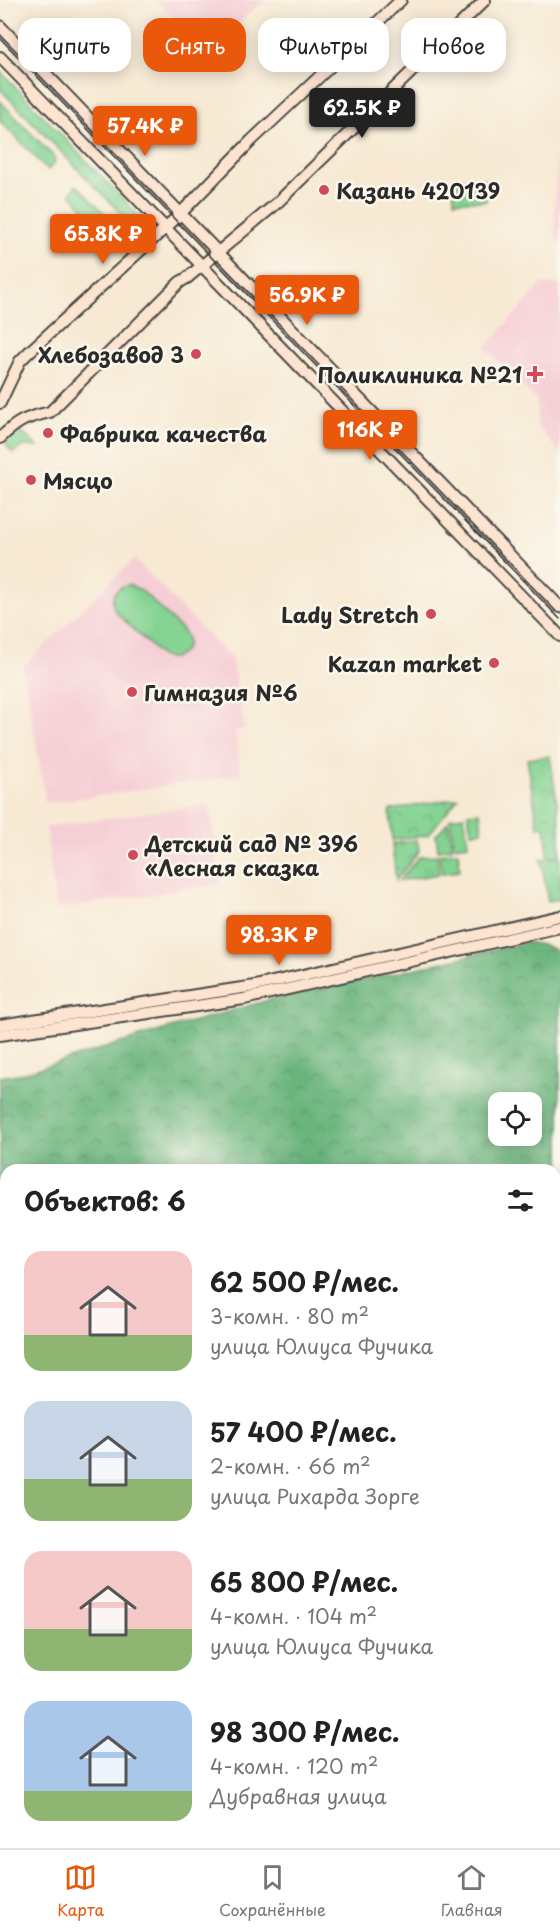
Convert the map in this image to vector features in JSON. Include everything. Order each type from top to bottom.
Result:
[{"type":"street","points":[[0,402],[20,362],[30,351],[180,214],[252,140],[401,0]]},
{"type":"street","points":[[0,438],[16,423],[28,417],[50,412],[180,282],[188,278],[277,203],[485,0]]},
{"type":"street","points":[[0,26],[560,606]]},
{"type":"street","points":[[0,57],[560,636]]},
{"type":"street","points":[[0,1025],[247,988],[560,916]]},
{"type":"street","points":[[0,1035],[244,999],[560,927]]},
{"type":"shaded area","points":[[155,0],[264,0],[245,18],[174,18]]},
{"type":"shaded area","points":[[560,115],[560,245],[556,236],[555,206]]},
{"type":"shaded area","name":"Поликлиника №21","points":[[542,284],[560,285],[560,453],[537,425],[537,401],[485,348]]},
{"type":"shaded area","name":"Гимназия №6","points":[[134,559],[232,660],[245,729],[235,731],[241,775],[46,803],[23,667]]},
{"type":"shaded area","name":"Детский сад № 396 «Лесная сказка","points":[[209,804],[221,884],[56,909],[46,827]]},
{"type":"green space","points":[[0,71],[145,222],[138,229],[0,89]]},
{"type":"green space","points":[[0,101],[55,158],[54,164],[48,170],[0,121]]},
{"type":"green space","points":[[485,179],[486,201],[454,201],[453,180]]},
{"type":"green space","points":[[75,186],[78,186],[116,225],[99,224],[70,194]]},
{"type":"green space","points":[[17,428],[38,447],[23,446],[13,453],[7,447],[6,438]]},
{"type":"green space","points":[[129,585],[141,590],[182,630],[187,638],[187,645],[180,655],[170,658],[161,656],[115,611],[113,598],[115,594],[120,588]]},
{"type":"green space","points":[[550,756],[560,824],[560,855],[548,856],[545,826],[538,827],[527,759]]},
{"type":"green space","points":[[458,798],[428,835],[392,840],[390,810]]},
{"type":"green space","points":[[480,812],[482,831],[471,832],[468,813]]},
{"type":"green space","points":[[464,816],[468,844],[454,846],[450,818]]},
{"type":"green space","points":[[448,822],[452,848],[438,850],[436,835]]},
{"type":"green space","points":[[417,840],[419,851],[396,880],[392,844]]},
{"type":"green space","points":[[458,852],[460,871],[442,873],[439,854]]},
{"type":"green space","points":[[437,855],[439,874],[399,881],[419,857]]},
{"type":"green space","points":[[560,857],[560,899],[548,901],[541,859]]},
{"type":"green space","points":[[527,942],[547,946],[560,953],[560,1164],[0,1164],[0,1077],[24,1073],[272,999]]},
{"type":"tram line","points":[[0,38],[560,619]]},
{"type":"place","name":"Казань 420139","points":[[324,190]]},
{"type":"place","name":"Хлебозавод 3","points":[[196,354]]},
{"type":"place","name":"Поликлиника №21","points":[[535,374]]},
{"type":"place","name":"Фабрика качества","points":[[48,433]]},
{"type":"place","name":"Мясцо","points":[[31,480]]},
{"type":"place","name":"Lady Stretch","points":[[431,614]]},
{"type":"place","name":"Kazan market","points":[[494,663]]},
{"type":"place","name":"Гимназия №6","points":[[132,692]]},
{"type":"place","name":"Детский сад № 396 «Лесная сказка","points":[[133,855]]}]
